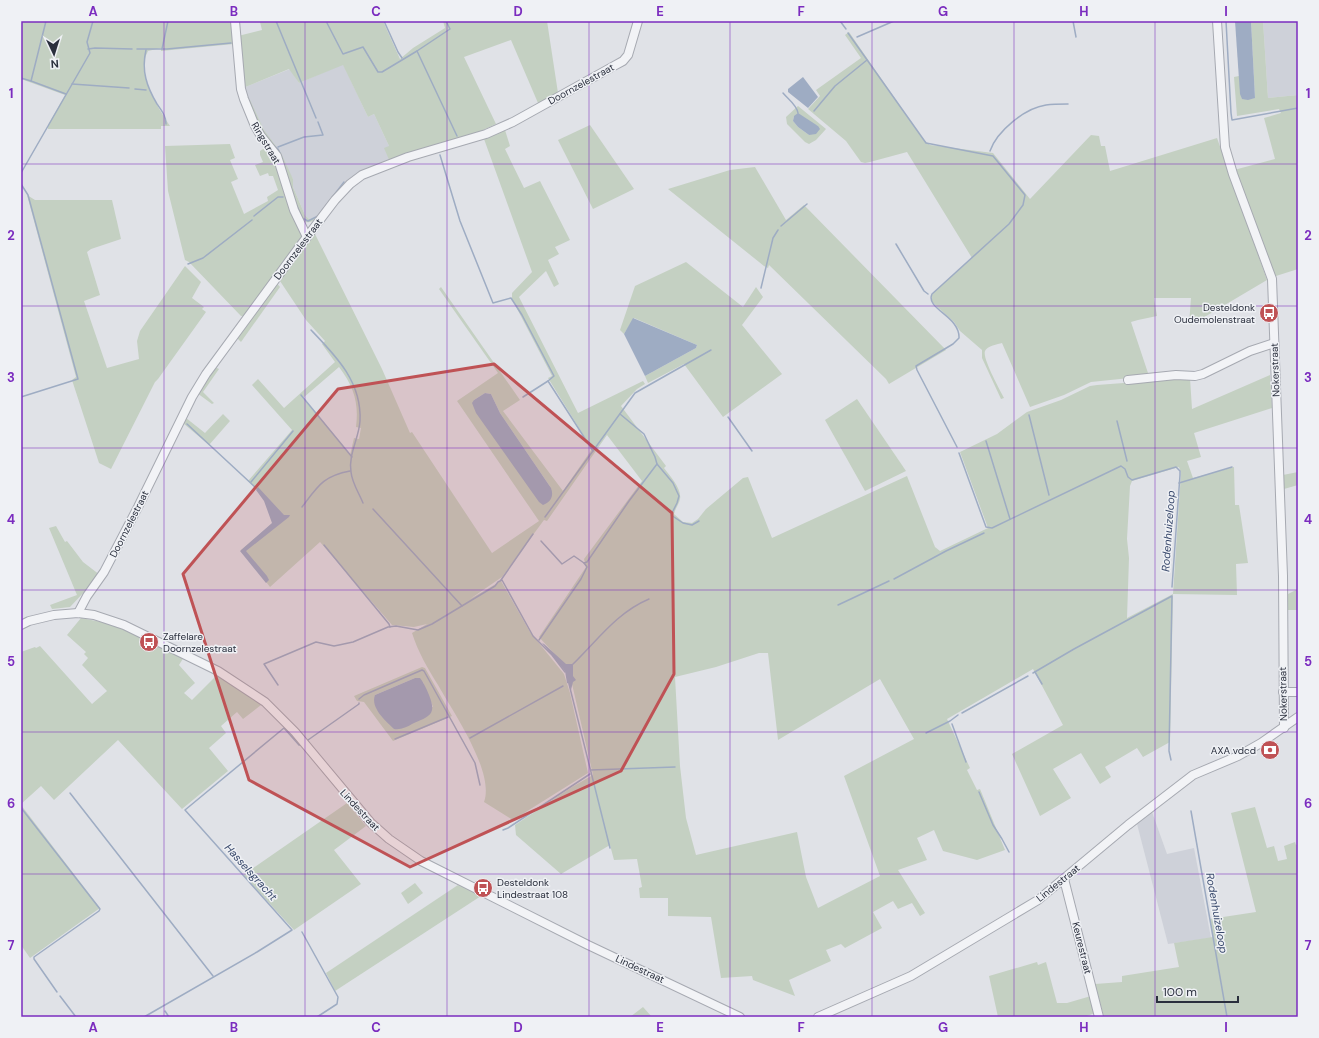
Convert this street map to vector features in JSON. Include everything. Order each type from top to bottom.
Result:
[{"type":"street","name":"Ringstraat","points":[[234,21],[241,89],[244,99],[258,131],[276,156],[289,197],[307,237]]},
{"type":"street","name":"Doornzelestraat","points":[[78,613],[107,566],[192,397],[230,340],[316,224],[350,184],[362,175],[408,157],[486,134],[512,122],[623,61],[628,55],[638,21]]},
{"type":"street","name":"Nokerstraat","points":[[1217,21],[1225,147],[1233,174],[1272,279],[1283,577],[1284,728]]},
{"type":"street","points":[[301,224],[316,224]]},
{"type":"street","points":[[1128,380],[1176,375],[1195,376],[1203,374],[1250,351],[1274,343]]},
{"type":"street","name":"Lindestraat","points":[[21,625],[29,621],[54,615],[78,613],[100,616],[124,625],[218,671],[265,702],[295,732],[371,823],[389,839],[421,861],[588,945],[740,1017]]},
{"type":"street","points":[[1283,692],[1298,692]]},
{"type":"street","name":"Lindestraat","points":[[818,1017],[911,976],[1038,900],[1128,826],[1194,775],[1238,756],[1261,743],[1298,717]]},
{"type":"street","name":"Keurestraat","points":[[1064,879],[1099,1017]]},
{"type":"highlighted area","points":[[494,364],[672,513],[674,674],[621,771],[410,867],[249,780],[183,574],[338,389]]},
{"type":"shaded area","points":[[1263,21],[1298,21],[1298,95],[1268,98]]},
{"type":"shaded area","points":[[343,64],[368,117],[374,114],[389,146],[390,162],[370,167],[342,184],[317,217],[309,219],[305,215],[293,187],[293,179],[264,130],[250,101],[246,103],[243,88],[290,69],[299,83]]},
{"type":"shaded area","points":[[1152,812],[1167,854],[1194,848],[1211,938],[1168,944],[1137,824]]},
{"type":"green space","points":[[21,21],[232,21],[234,44],[161,51],[161,48],[148,51],[144,70],[146,80],[154,100],[170,126],[161,126],[161,129],[48,129],[48,125],[65,95],[21,79]]},
{"type":"green space","points":[[383,21],[400,59],[413,48],[445,28],[443,21],[547,21],[558,93],[538,103],[511,40],[464,57],[496,124],[459,141],[390,162],[384,148],[389,146],[374,114],[368,117],[343,65],[299,83],[289,69],[243,88],[238,36],[262,30],[260,22]]},
{"type":"green space","points":[[1251,21],[1263,21],[1268,98],[1298,95],[1298,269],[1276,276],[1272,275],[1234,170],[1275,159],[1264,118],[1281,113],[1279,109],[1237,116],[1234,77],[1239,76],[1242,99],[1255,98]]},
{"type":"green space","points":[[849,32],[923,139],[930,145],[993,153],[1030,199],[1091,135],[1099,136],[1101,146],[1105,146],[1110,171],[1217,138],[1267,280],[1191,325],[1189,324],[1191,298],[1154,298],[1157,316],[1131,322],[1149,376],[1091,382],[1064,395],[1030,407],[1002,343],[990,347],[985,351],[986,360],[1004,398],[1001,399],[982,358],[982,350],[960,331],[954,322],[932,302],[932,295],[934,292],[972,258],[907,152],[870,162],[861,162],[846,141],[808,109],[820,96],[816,90],[861,58],[845,35]]},
{"type":"green space","points":[[250,100],[264,130],[281,153],[293,179],[293,187],[305,215],[309,219],[317,217],[312,221],[303,222],[268,143],[246,103]]},
{"type":"green space","points":[[798,106],[826,129],[816,140],[809,144],[805,142],[787,124],[786,117]],"holes":[[[794,116],[818,126],[809,135],[798,127],[793,121]]]},
{"type":"green space","points":[[590,125],[634,189],[593,209],[558,140]]},
{"type":"green space","points":[[505,130],[510,146],[505,149],[524,188],[540,181],[570,240],[555,247],[559,254],[548,260],[559,284],[554,287],[546,271],[519,297],[578,413],[643,381],[645,384],[637,389],[621,406],[666,466],[664,468],[677,487],[680,495],[680,499],[674,514],[683,522],[692,523],[698,519],[706,509],[743,478],[748,477],[772,538],[907,476],[935,547],[940,551],[988,528],[960,452],[997,434],[1027,412],[1061,400],[1090,386],[1190,378],[1192,409],[1270,375],[1272,408],[1194,433],[1201,457],[1187,461],[1193,478],[1234,467],[1235,505],[1239,505],[1248,563],[1236,564],[1237,595],[1173,594],[1170,742],[1143,757],[1137,748],[1105,767],[1111,777],[1100,784],[1081,753],[1053,769],[1071,798],[1040,816],[1012,754],[1063,725],[1033,669],[947,719],[970,768],[967,770],[977,790],[980,789],[1005,850],[977,860],[943,851],[934,830],[917,838],[927,860],[898,870],[925,913],[920,916],[912,903],[898,909],[893,901],[873,912],[882,928],[845,948],[841,944],[826,950],[831,961],[789,980],[795,996],[753,980],[752,976],[721,978],[711,917],[668,916],[668,898],[640,898],[639,888],[642,887],[637,859],[614,860],[610,845],[561,874],[516,835],[515,825],[572,787],[593,775],[572,684],[559,659],[539,637],[586,567],[584,559],[642,481],[607,435],[547,521],[544,520],[502,577],[470,599],[501,581],[530,632],[564,674],[570,693],[588,773],[513,820],[484,802],[486,789],[484,775],[471,742],[431,673],[417,647],[412,633],[427,624],[414,627],[392,625],[320,542],[270,587],[241,550],[273,523],[264,496],[248,481],[292,430],[252,385],[258,379],[284,408],[335,362],[322,344],[325,341],[306,320],[278,278],[314,232],[382,369],[410,433],[412,432],[492,553],[539,521],[457,401],[498,373],[439,289],[441,287],[520,400],[503,411],[563,491],[592,449],[548,378],[552,376],[512,299],[512,293],[532,272],[484,139]],"holes":[[[339,367],[352,388],[357,410],[356,427],[361,428],[359,439],[354,438],[350,455],[303,398]],[[485,393],[491,394],[500,413],[551,488],[474,400]],[[1179,467],[1181,473],[1173,594],[1127,618],[1129,558],[1127,539],[1130,486],[1132,481]],[[759,653],[768,653],[778,740],[880,679],[914,739],[844,776],[880,876],[818,908],[806,877],[797,832],[696,855],[686,818],[680,766],[675,677],[716,667]]]},
{"type":"green space","points":[[230,144],[235,158],[230,160],[238,179],[231,182],[244,214],[268,201],[267,197],[278,190],[273,176],[269,176],[268,173],[260,176],[255,165],[263,162],[260,151],[266,147],[276,163],[285,194],[303,237],[244,316],[241,316],[189,262],[185,260],[168,191],[165,146]]},
{"type":"green space","points":[[755,167],[786,220],[804,205],[946,350],[889,384],[886,379],[769,265],[768,268],[764,266],[668,189],[730,170]]},
{"type":"green space","points":[[27,195],[35,200],[112,200],[121,239],[91,249],[87,252],[100,295],[84,301],[107,368],[139,359],[137,341],[140,331],[185,266],[201,282],[192,298],[204,307],[202,309],[206,312],[155,382],[111,469],[99,463],[72,380],[76,377]]},
{"type":"green space","points":[[686,262],[743,307],[756,287],[763,297],[742,325],[782,374],[723,417],[684,364],[648,383],[645,376],[696,348],[697,345],[634,318],[624,334],[620,330],[635,286]]},
{"type":"green space","points":[[276,282],[280,287],[241,342],[236,337]]},
{"type":"green space","points":[[215,367],[219,369],[203,392],[214,403],[212,404],[197,393]]},
{"type":"green space","points":[[857,399],[906,471],[865,491],[825,420]]},
{"type":"green space","points":[[223,414],[230,421],[209,445],[183,423],[186,418],[205,433]]},
{"type":"green space","points":[[1298,472],[1298,485],[1284,489],[1283,475]]},
{"type":"green space","points":[[56,526],[65,542],[67,541],[83,562],[100,575],[70,607],[52,609],[50,605],[77,595],[49,528]]},
{"type":"green space","points":[[1298,589],[1298,610],[1287,610],[1286,595]]},
{"type":"green space","points":[[81,618],[111,624],[184,657],[179,665],[195,683],[184,693],[192,700],[218,674],[261,705],[243,719],[237,712],[221,726],[226,733],[209,748],[228,771],[182,809],[118,740],[54,800],[41,786],[21,804],[21,652],[40,646],[92,704],[107,691],[82,665],[88,658],[84,654],[86,652],[67,635]]},
{"type":"green space","points":[[422,667],[425,668],[452,716],[393,741],[364,702],[357,701],[354,696]],"holes":[[[415,678],[423,682],[433,707],[375,695]]]},
{"type":"green space","points":[[347,803],[366,826],[334,850],[361,884],[294,930],[243,875]]},
{"type":"green space","points":[[21,805],[100,908],[30,958],[21,945]]},
{"type":"green space","points":[[1255,807],[1267,848],[1274,846],[1278,861],[1287,859],[1284,846],[1295,842],[1296,845],[1298,844],[1298,1017],[1104,1017],[1095,984],[1122,982],[1122,976],[1179,967],[1174,943],[1213,937],[1210,919],[1256,912],[1231,813]]},
{"type":"green space","points":[[415,883],[423,893],[408,904],[401,893]]},
{"type":"green space","points":[[458,885],[481,896],[335,991],[326,973]]},
{"type":"green space","points":[[1037,962],[1038,965],[1046,962],[1057,1003],[1067,1003],[1091,996],[1095,1013],[1084,1017],[998,1017],[989,976]]},
{"type":"green space","points":[[643,1007],[652,1017],[630,1017]]},
{"type":"water","points":[[1235,21],[1251,21],[1255,98],[1248,100],[1242,99],[1240,94]]},
{"type":"water","points":[[803,77],[818,97],[808,108],[788,92],[788,89]]},
{"type":"water","points":[[798,113],[818,126],[820,129],[816,134],[809,135],[798,127],[793,121],[794,116]]},
{"type":"water","points":[[633,318],[697,345],[696,348],[645,376],[624,334]]},
{"type":"water","points":[[485,393],[491,394],[500,413],[551,488],[552,496],[546,504],[543,505],[539,502],[476,413],[472,403]]},
{"type":"water","points":[[258,487],[284,515],[290,515],[246,551],[267,576],[269,580],[266,583],[240,551],[272,523],[264,501],[256,490]]},
{"type":"water","points":[[542,643],[566,664],[573,664],[573,676],[576,680],[573,682],[571,690],[569,684],[567,683],[565,671]]},
{"type":"water","points":[[415,678],[420,678],[425,686],[431,702],[432,711],[427,717],[404,728],[394,729],[383,718],[377,709],[374,700],[375,695]]},
{"type":"waterway","points":[[46,21],[31,81],[66,94]]},
{"type":"waterway","points":[[21,173],[90,53],[87,42],[93,21]]},
{"type":"waterway","points":[[162,49],[168,21]]},
{"type":"waterway","points":[[276,21],[316,118]]},
{"type":"waterway","points":[[384,21],[402,58]]},
{"type":"waterway","points":[[446,21],[450,29],[417,51],[457,136]]},
{"type":"waterway","points":[[840,21],[846,29]]},
{"type":"waterway","points":[[857,37],[894,21]]},
{"type":"waterway","points":[[1073,21],[1076,37]]},
{"type":"waterway","name":"Rodenhuizeloop","points":[[1226,21],[1232,120],[1298,108]]},
{"type":"waterway","points":[[327,23],[343,54],[363,47],[378,72],[382,72],[417,51]]},
{"type":"waterway","points":[[848,33],[926,143],[993,156],[1025,195],[1023,205],[1009,224],[932,294],[931,299],[933,304],[954,324],[958,330],[959,338],[953,344],[916,366],[957,447]]},
{"type":"waterway","points":[[137,49],[167,49],[231,43]]},
{"type":"waterway","points":[[88,49],[132,49]]},
{"type":"waterway","points":[[146,50],[144,65],[146,78],[153,98],[162,111],[166,124]]},
{"type":"waterway","points":[[814,111],[835,86],[867,60]]},
{"type":"waterway","points":[[21,78],[31,81]]},
{"type":"waterway","points":[[72,84],[129,88]]},
{"type":"waterway","points":[[135,89],[146,90]]},
{"type":"waterway","points":[[783,93],[794,105],[798,113]]},
{"type":"waterway","points":[[990,151],[1005,128],[1029,111],[1046,105],[1068,104]]},
{"type":"waterway","points":[[257,121],[262,130]]},
{"type":"waterway","points":[[278,147],[304,137],[323,135],[318,122]]},
{"type":"waterway","points":[[273,145],[280,153]]},
{"type":"waterway","points":[[440,155],[460,221],[493,303],[511,298],[522,315],[554,376],[548,381]]},
{"type":"waterway","points":[[281,156],[286,172]]},
{"type":"waterway","points":[[297,206],[302,218],[308,221],[318,216],[344,182]]},
{"type":"waterway","points":[[21,184],[28,195],[78,379],[21,397]]},
{"type":"waterway","points":[[254,216],[278,197],[283,197]]},
{"type":"waterway","points":[[781,226],[807,204]]},
{"type":"waterway","points":[[188,264],[203,258],[252,220]]},
{"type":"waterway","points":[[761,288],[773,238],[778,230]]},
{"type":"waterway","points":[[896,244],[924,291],[928,294]]},
{"type":"waterway","points":[[311,330],[346,371],[357,394],[360,421],[350,466],[353,480],[363,503]]},
{"type":"waterway","points":[[545,517],[635,393],[711,350]]},
{"type":"waterway","points":[[523,397],[548,381],[593,451]]},
{"type":"waterway","points":[[301,395],[352,457]]},
{"type":"waterway","points":[[620,414],[644,434],[657,464],[673,483],[679,496],[671,515],[683,523],[692,525],[699,521]]},
{"type":"waterway","points":[[1029,415],[1049,495]]},
{"type":"waterway","points":[[728,417],[752,451]]},
{"type":"waterway","points":[[1117,421],[1127,461]]},
{"type":"waterway","points":[[187,424],[256,488]]},
{"type":"waterway","points":[[251,482],[293,431]]},
{"type":"waterway","points":[[986,441],[1010,519]]},
{"type":"waterway","points":[[959,453],[986,527],[992,528],[1121,466],[1125,469],[1128,477],[1132,480],[1176,467],[1180,471],[1180,475],[1172,587]]},
{"type":"waterway","points":[[539,640],[581,579],[587,567],[584,563],[587,562],[629,501],[657,464]]},
{"type":"waterway","name":"Rodenhuizeloop","points":[[1179,483],[1232,467]]},
{"type":"waterway","points":[[302,507],[312,493],[327,479],[350,471]]},
{"type":"waterway","points":[[373,509],[462,606]]},
{"type":"waterway","points":[[894,579],[946,551],[984,533]]},
{"type":"waterway","points":[[501,580],[533,534]]},
{"type":"waterway","points":[[541,541],[562,564],[574,556],[584,563]]},
{"type":"waterway","points":[[324,545],[390,627]]},
{"type":"waterway","points":[[278,685],[264,664],[316,642],[334,646],[353,642],[388,627],[396,626],[418,630],[432,624],[495,586],[502,580],[533,636],[552,655],[565,672]]},
{"type":"waterway","points":[[838,605],[889,581]]},
{"type":"waterway","name":"Rodenhuizeloop","points":[[1033,673],[1172,596],[1169,751],[1171,760]]},
{"type":"waterway","points":[[572,665],[617,620],[637,605],[649,599]]},
{"type":"waterway","name":"Hasselsgracht","points":[[359,699],[364,695],[422,670],[424,671],[475,763],[480,785]]},
{"type":"waterway","points":[[1035,672],[1042,684]]},
{"type":"waterway","points":[[962,713],[1028,676]]},
{"type":"waterway","points":[[569,684],[610,848]]},
{"type":"waterway","points":[[470,738],[563,686]]},
{"type":"waterway","name":"Hasselsgracht","points":[[308,740],[359,703]]},
{"type":"waterway","points":[[926,733],[950,721],[958,715]]},
{"type":"waterway","points":[[395,739],[448,717]]},
{"type":"waterway","points":[[952,724],[966,762]]},
{"type":"waterway","name":"Hasselsgracht","points":[[144,1017],[257,952],[292,930],[185,810],[284,728],[299,745],[301,745]]},
{"type":"waterway","points":[[591,770],[675,767]]},
{"type":"waterway","points":[[503,830],[590,774]]},
{"type":"waterway","points":[[979,792],[993,825],[1009,852]]},
{"type":"waterway","points":[[70,793],[213,976]]},
{"type":"waterway","points":[[22,809],[100,909],[34,957],[57,992]]},
{"type":"waterway","name":"Rodenhuizeloop","points":[[1191,811],[1227,1017]]},
{"type":"waterway","points":[[302,932],[338,997],[337,1004],[317,1017]]},
{"type":"waterway","points":[[60,996],[76,1017]]},
{"type":"waterway","points":[[165,1011],[169,1017]]},
{"type":"place","name":"Desteldonk Oudemolenstraat","points":[[1269,313]]},
{"type":"place","name":"Zaffelare Doornzelestraat","points":[[149,642]]},
{"type":"place","name":"AXA vdcd","points":[[1270,750]]},
{"type":"place","name":"Desteldonk Lindestraat 108","points":[[483,888]]}]
